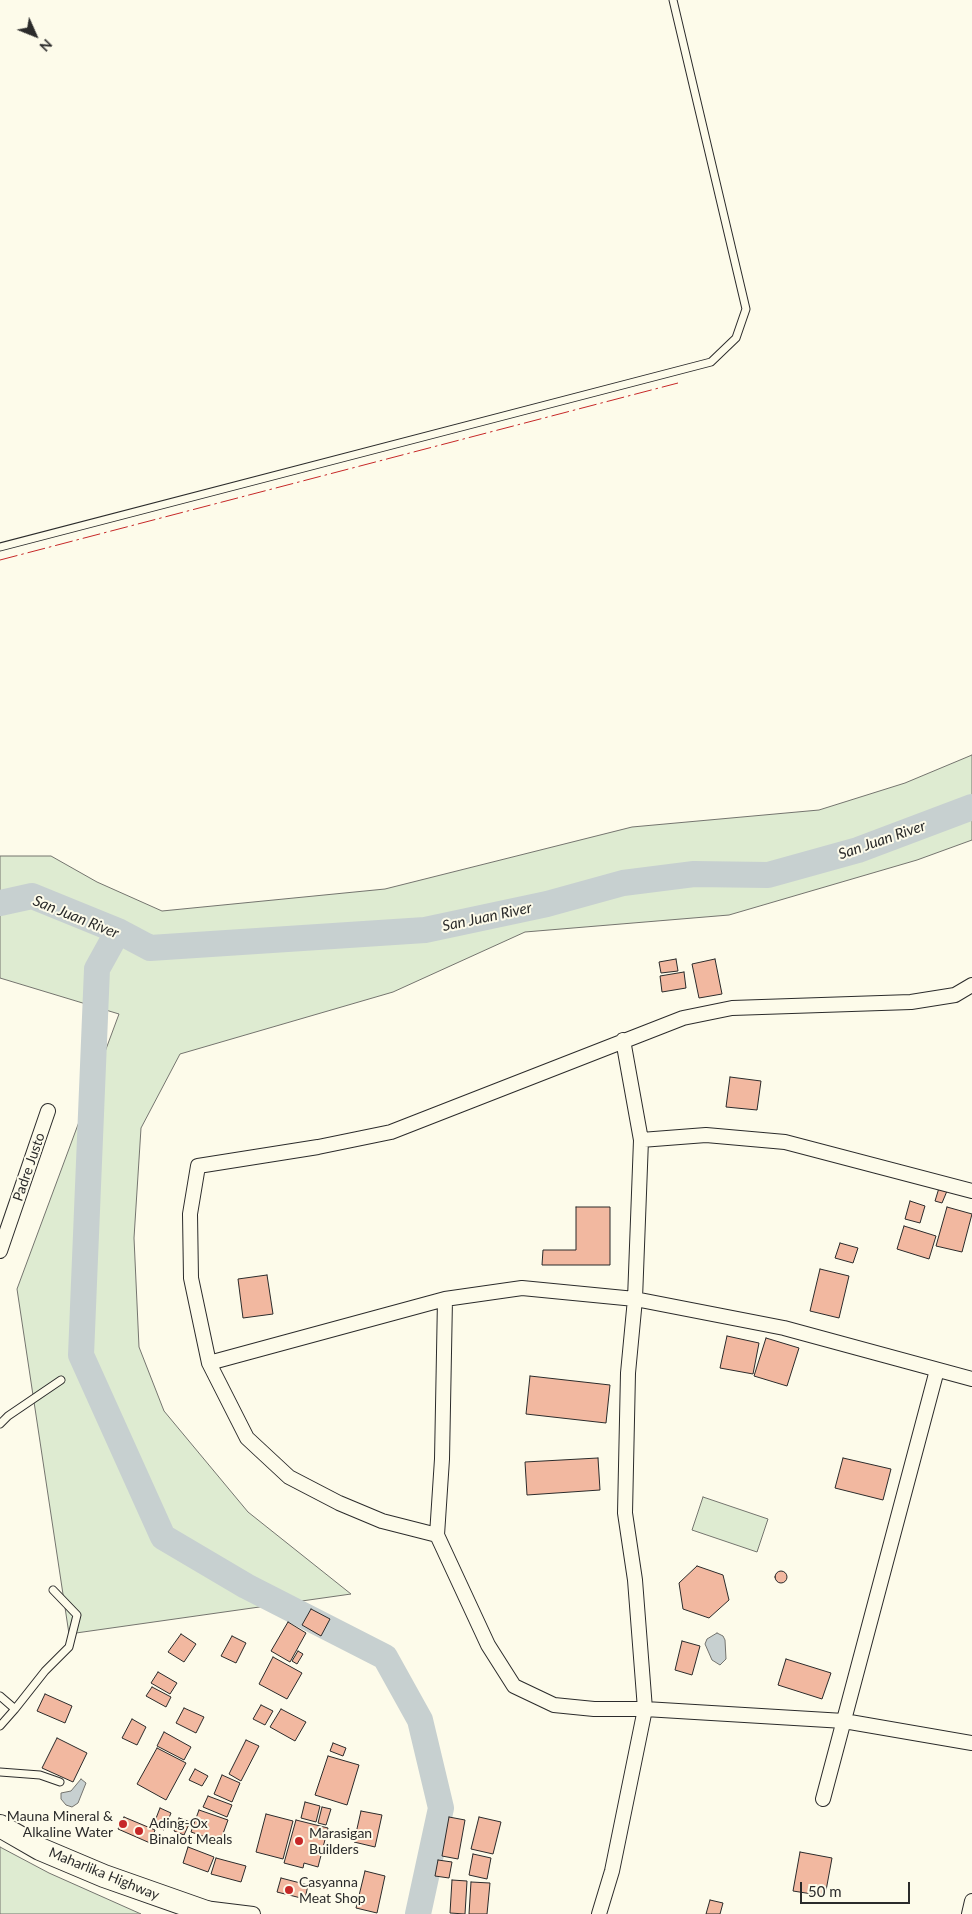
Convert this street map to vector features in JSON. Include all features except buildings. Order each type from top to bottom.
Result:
[{"type":"highway","name":"Maharlika Highway","points":[[0,1826],[40,1849],[104,1876],[181,1905],[212,1914]]},
{"type":"street","points":[[437,1535],[382,1521],[338,1503],[289,1477],[247,1438],[209,1363],[191,1278],[190,1214],[198,1166],[318,1147],[391,1132],[683,1018],[732,1008],[911,1002],[955,995],[972,984]]},
{"type":"street","points":[[599,1914],[612,1871],[645,1710],[635,1580],[625,1513],[628,1373],[634,1298],[641,1140],[623,1040]]},
{"type":"street","name":"Padre Justo","points":[[0,1251],[48,1111]]},
{"type":"street","points":[[641,1140],[706,1135],[784,1142],[972,1191]]},
{"type":"street","points":[[209,1363],[445,1299],[522,1288],[634,1298],[784,1328],[972,1379]]},
{"type":"street","points":[[445,1299],[441,1400],[442,1459],[437,1535],[488,1646],[514,1686],[554,1705],[594,1709],[844,1721],[972,1743]]},
{"type":"street","points":[[823,1800],[937,1370]]},
{"type":"street","points":[[968,1914],[972,1901]]},
{"type":"street","points":[[181,1905],[253,1914]]},
{"type":"lane","points":[[0,547],[711,362],[736,338],[746,309],[673,0]]},
{"type":"lane","points":[[0,1424],[8,1416],[61,1380]]},
{"type":"lane","points":[[0,1726],[45,1670],[69,1647],[78,1615],[53,1590]]},
{"type":"lane","points":[[0,1696],[15,1709]]},
{"type":"lane","points":[[0,1772],[40,1776],[60,1782]]},
{"type":"green space","points":[[972,755],[972,840],[917,860],[729,915],[525,932],[393,992],[180,1054],[141,1128],[134,1238],[139,1347],[164,1411],[248,1512],[351,1594],[69,1634],[17,1289],[119,1014],[0,978],[0,856],[51,856],[97,882],[162,911],[385,889],[632,827],[819,810],[905,783]]},
{"type":"green space","points":[[703,1497],[768,1519],[757,1552],[692,1530]]},
{"type":"green space","points":[[0,1847],[49,1873],[141,1914],[0,1914]]},
{"type":"shaded area","points":[[717,1633],[723,1636],[725,1640],[726,1659],[720,1665],[712,1660],[705,1644],[707,1639]]},
{"type":"shaded area","points":[[81,1779],[86,1783],[78,1803],[72,1807],[66,1805],[61,1799],[61,1793],[71,1791]]},
{"type":"waterway","name":"San Juan River","points":[[0,903],[32,896],[118,931],[150,948],[425,930],[547,904],[623,883],[694,874],[768,875],[858,850],[972,807]]},
{"type":"waterway","points":[[118,931],[97,969],[81,1355],[163,1537],[246,1586],[385,1657],[420,1720],[441,1808],[418,1914]]},
{"type":"power","points":[[0,560],[678,383]]},
{"type":"place","name":"Mauna Mineral & Alkaline Water","points":[[123,1824]]},
{"type":"place","name":"Ading-Ox Binalot Meals","points":[[139,1831]]},
{"type":"place","name":"Marasigan Builders","points":[[299,1841]]},
{"type":"place","name":"Casyanna Meat Shop","points":[[289,1890]]}]
